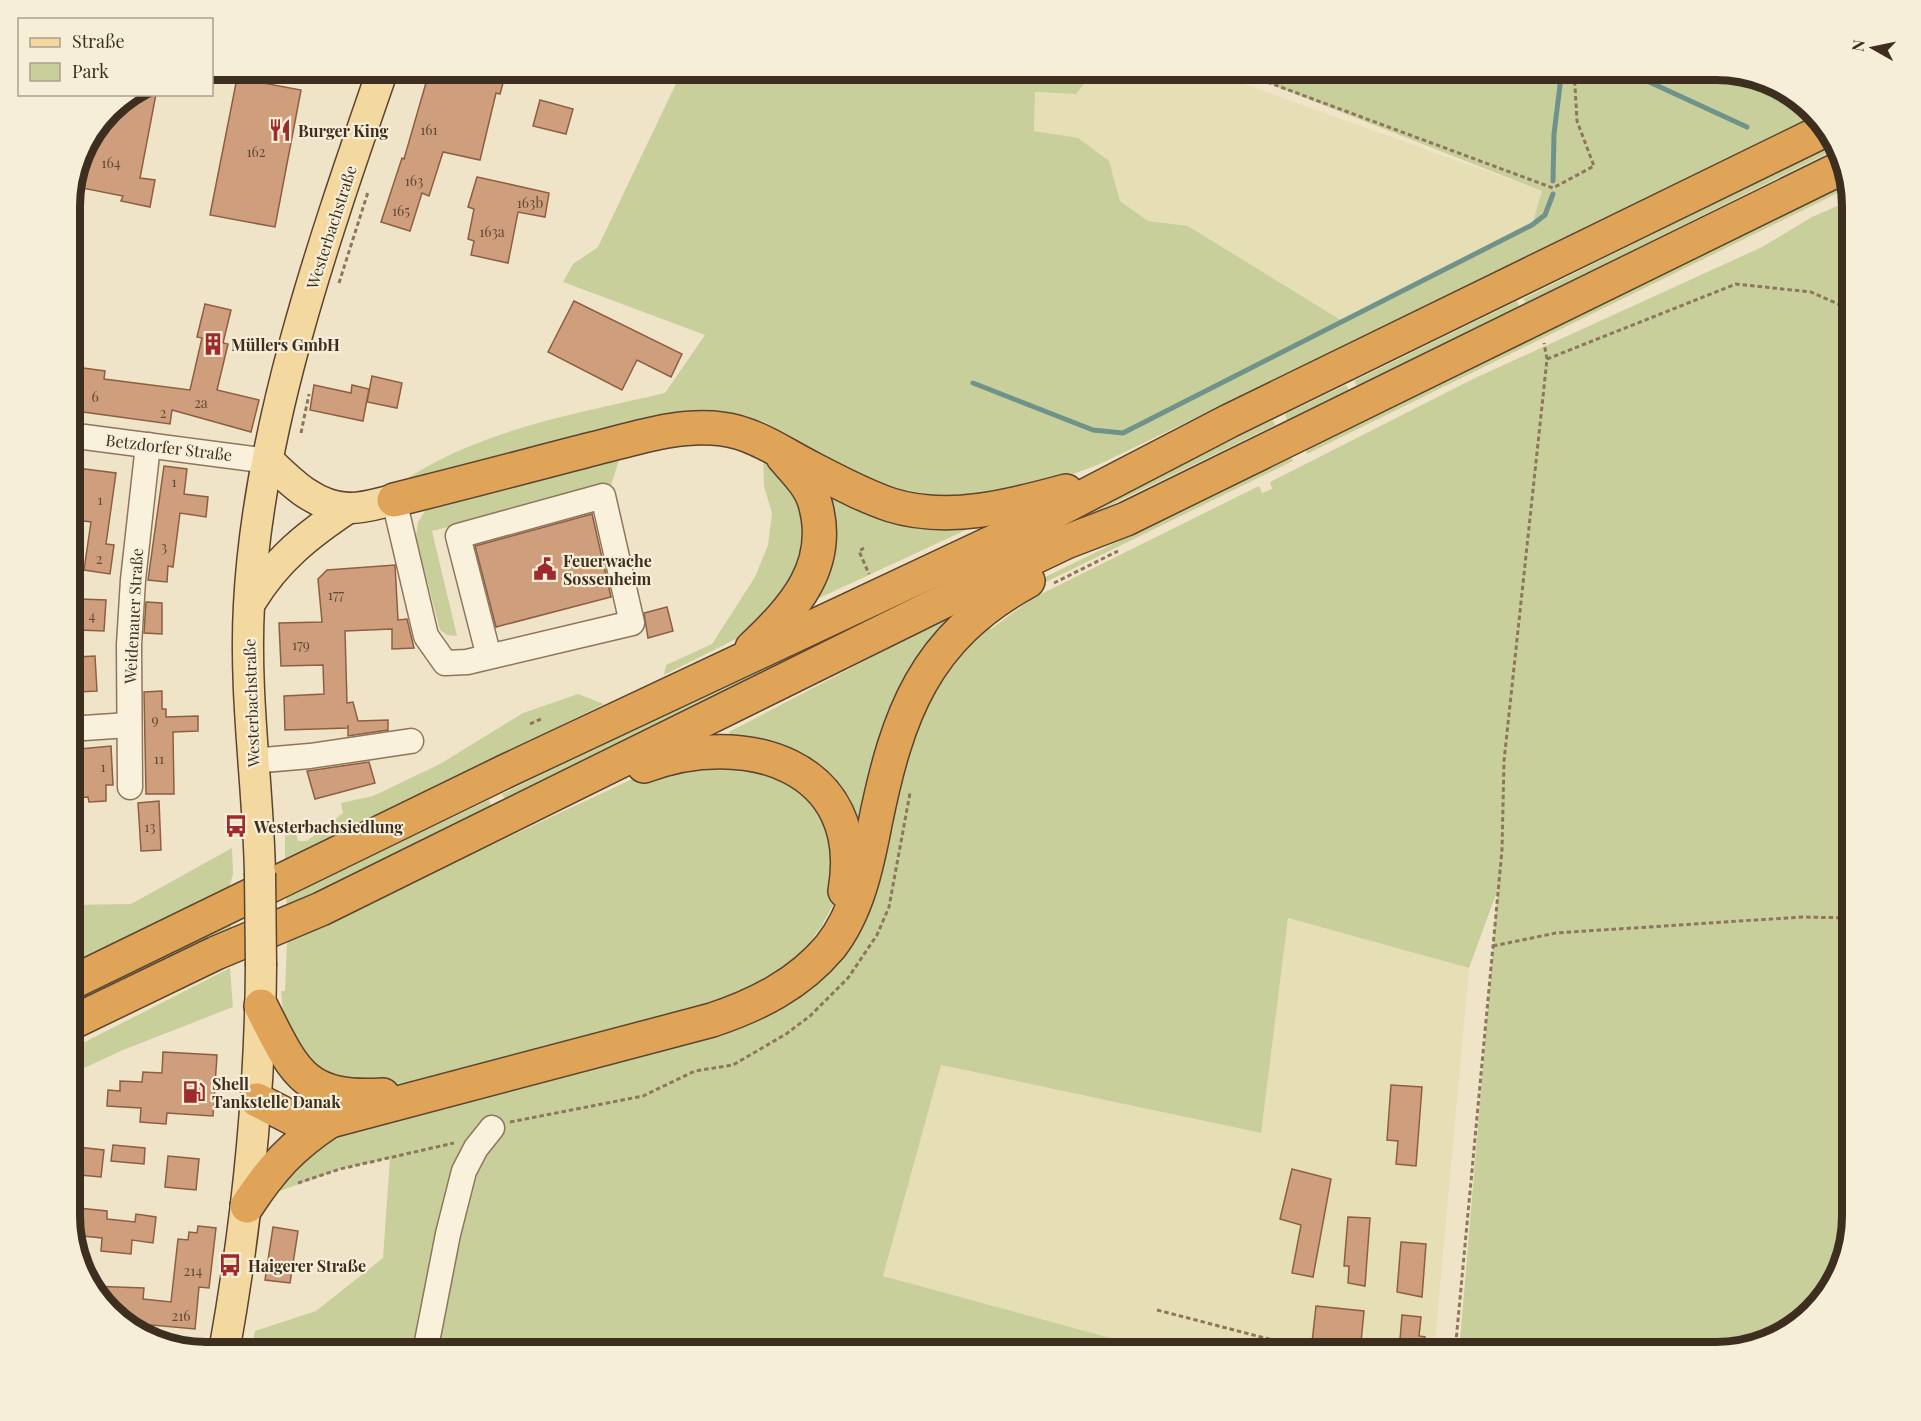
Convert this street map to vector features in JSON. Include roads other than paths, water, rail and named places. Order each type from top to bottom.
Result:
[{"type":"highway","points":[[80,979],[506,771],[732,668],[1023,528],[1229,421],[1818,133]]},
{"type":"highway","points":[[247,1206],[267,1176],[329,1106],[712,1020],[763,1000],[800,977],[831,945],[858,893],[897,734],[923,677],[942,650],[970,619],[1005,593],[1073,556],[1125,534],[1836,170]]},
{"type":"highway","points":[[394,500],[654,434],[710,427],[754,437],[780,453],[866,495],[893,506],[923,511],[997,508],[1120,477]]},
{"type":"highway","points":[[732,668],[786,616],[802,592],[815,564],[820,537],[814,502],[805,483],[780,453]]},
{"type":"highway","points":[[80,1019],[216,953],[321,909],[1066,542],[1125,534]]},
{"type":"highway","points":[[257,1100],[294,1119],[354,1097],[385,1095],[537,1057],[720,1006],[786,974],[811,953],[829,930],[843,898],[849,865],[846,837],[838,815],[824,793],[806,775],[782,760],[750,752],[693,751],[660,759],[628,771],[567,786]]},
{"type":"highway","points":[[261,1006],[285,1053],[329,1106]]},
{"type":"main road","name":"Westerbachstraße","points":[[226,1342],[247,1206],[257,1100],[261,1006],[260,862],[252,761],[249,605],[269,461],[307,304],[380,79]]},
{"type":"main road","points":[[269,461],[316,500],[348,508],[394,500]]},
{"type":"main road","points":[[249,605],[281,559],[300,541],[348,508]]},
{"type":"street","name":"Betzdorfer Straße","points":[[80,436],[269,461]]},
{"type":"street","name":"Weidenauer Straße","points":[[130,788],[129,645],[133,580],[148,445]]},
{"type":"street","points":[[394,500],[426,636],[445,663],[467,662],[489,657],[632,623],[603,496],[458,536],[489,657]]},
{"type":"street","points":[[80,728],[129,725]]},
{"type":"street","points":[[252,761],[310,756],[411,741]]},
{"type":"street","points":[[427,1342],[448,1233],[464,1171],[476,1148],[492,1128]]},
{"type":"waterway","points":[[1553,181],[1554,134],[1561,79]]},
{"type":"waterway","points":[[1643,79],[1747,127]]},
{"type":"waterway","points":[[973,383],[1093,430],[1123,433],[1532,225],[1545,215],[1553,194]]},
{"type":"place","name":"Burger King","points":[[280,130]]},
{"type":"place","name":"Müllers GmbH","points":[[213,344]]},
{"type":"place","name":"Feuerwache Sossenheim","points":[[545,569]]},
{"type":"place","name":"Westerbachsiedlung","points":[[236,826]]},
{"type":"place","name":"Shell Tankstelle Danak","points":[[194,1092]]},
{"type":"place","name":"Haigerer Straße","points":[[230,1265]]}]
